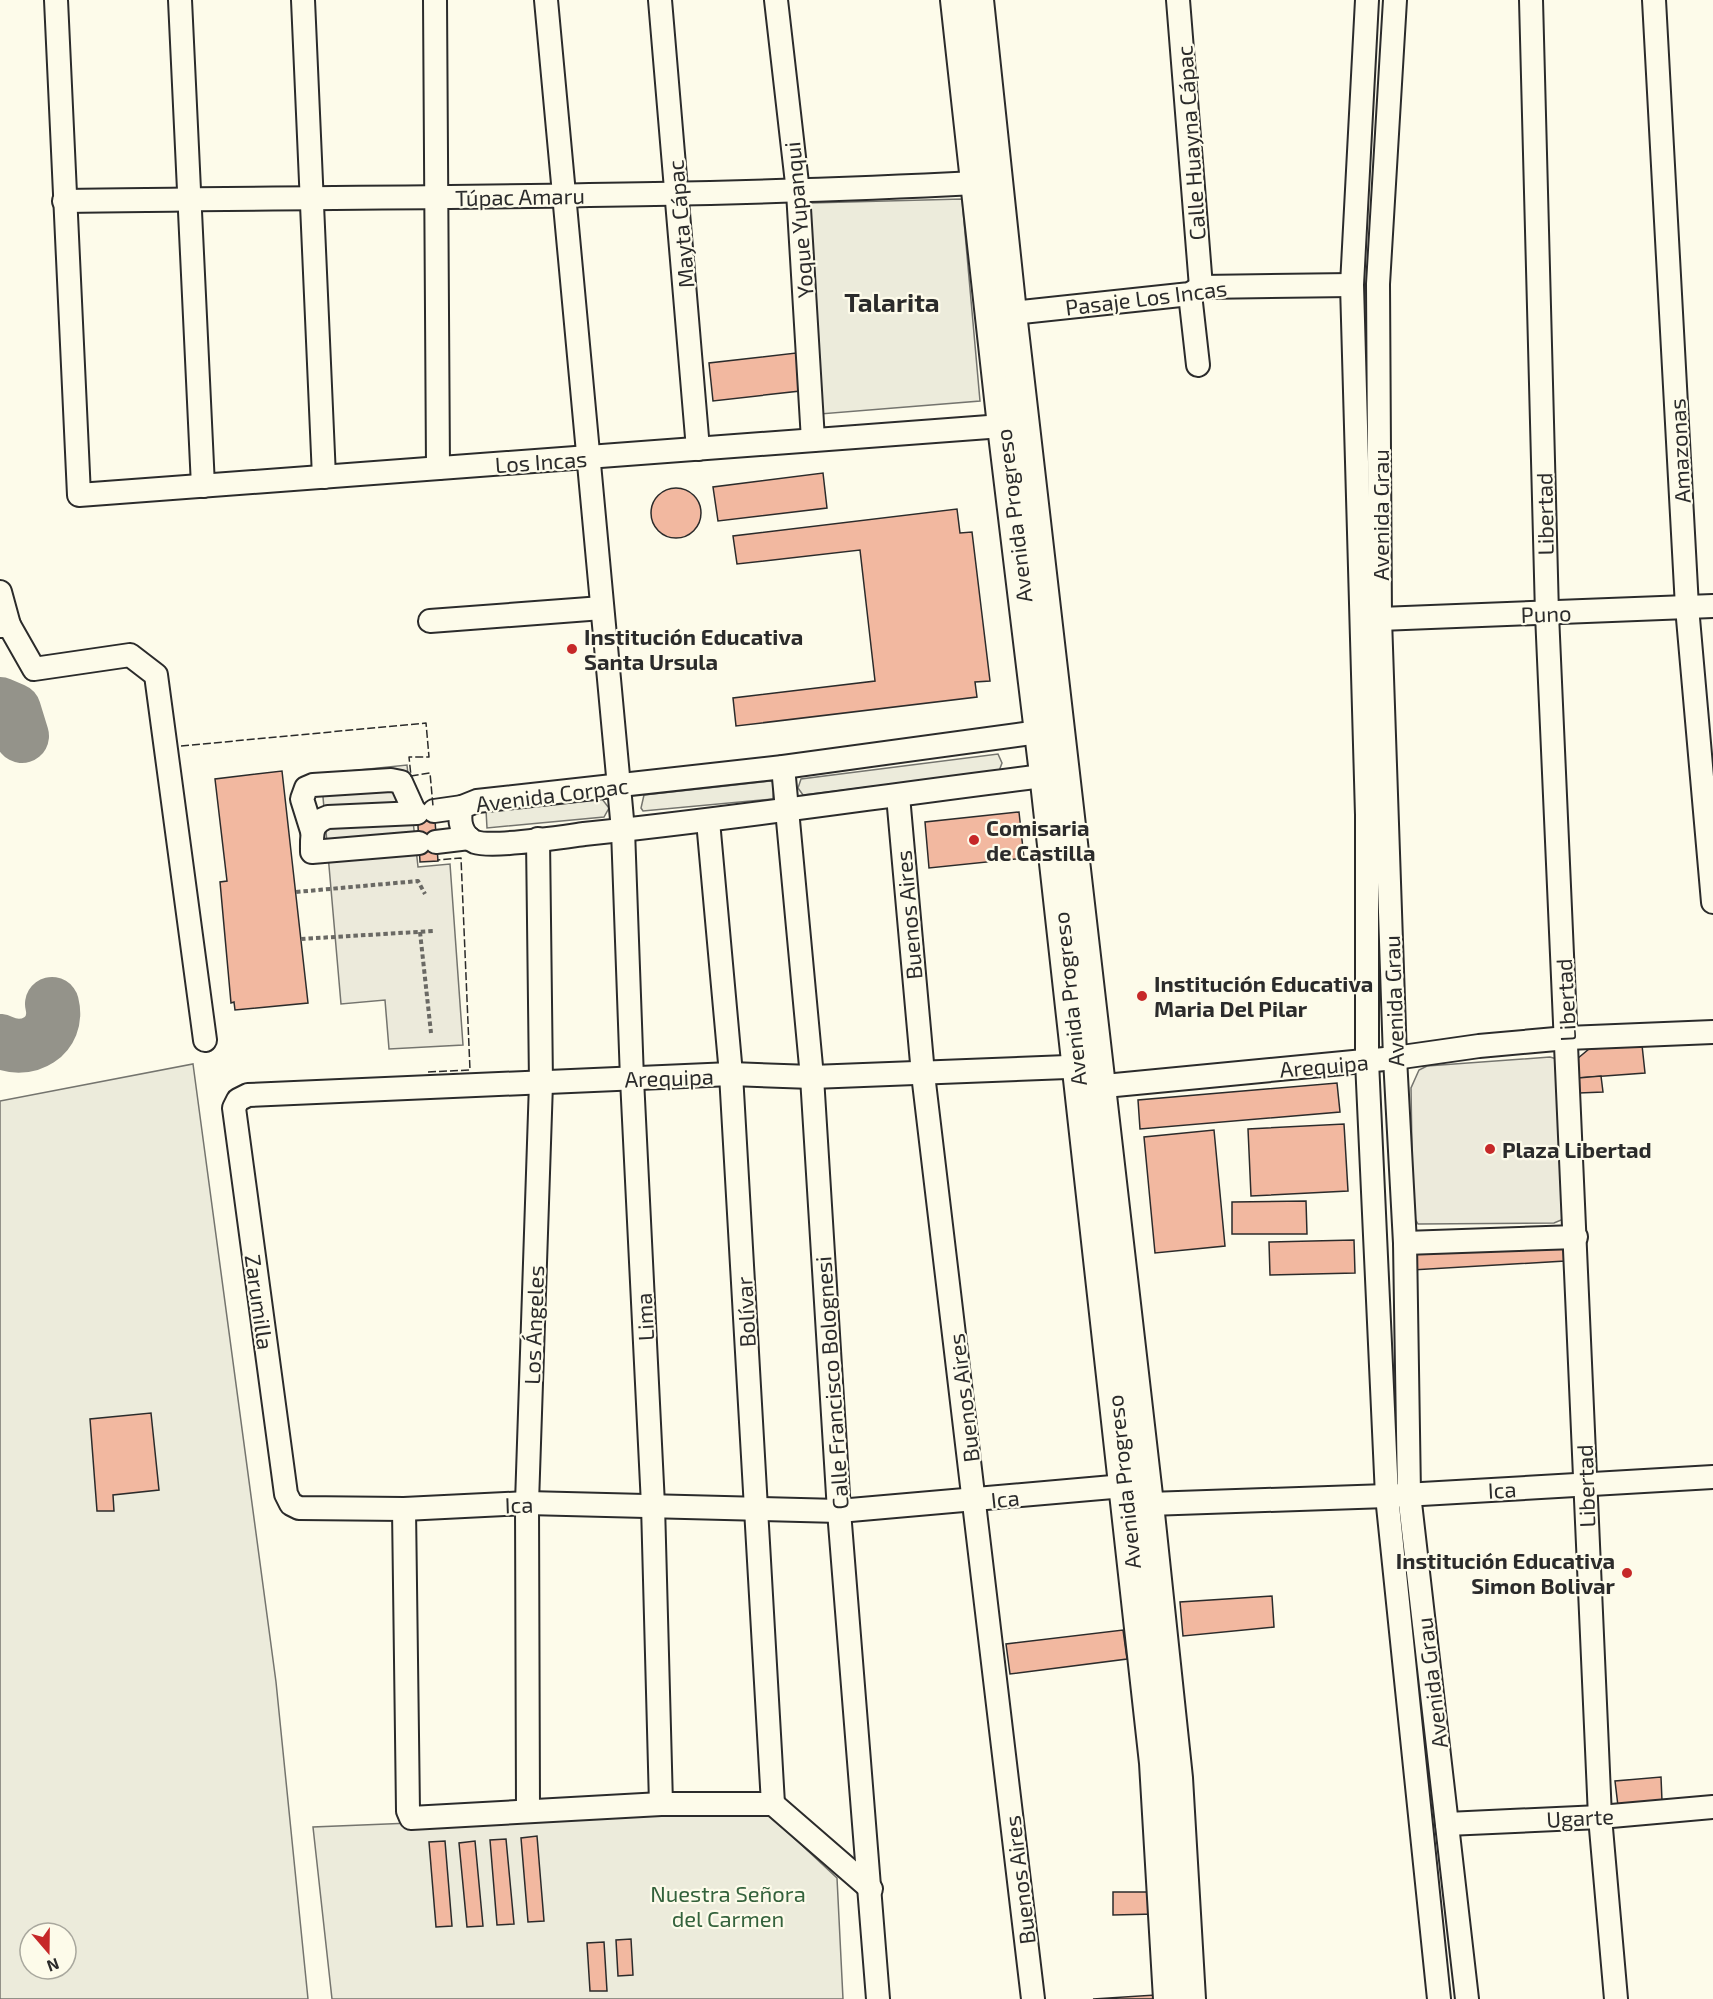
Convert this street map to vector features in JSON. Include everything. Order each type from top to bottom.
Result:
[{"type":"main road","name":"Avenida Progreso","points":[[955,0],[1002,426],[1050,730]]},
{"type":"main road","name":"Avenida Progreso","points":[[979,0],[1012,313],[1050,730],[1090,1077],[1149,1504],[1178,1778],[1191,1999]]},
{"type":"main road","name":"Avenida Progreso","points":[[1090,1077],[1124,1486],[1154,1763],[1168,1999]]},
{"type":"street","points":[[56,0],[64,201]]},
{"type":"street","points":[[180,0],[203,486]]},
{"type":"street","points":[[303,0],[324,477]]},
{"type":"street","points":[[435,0],[438,468]]},
{"type":"street","name":"Lima","points":[[546,0],[624,830],[632,1079],[653,1505],[661,1804]]},
{"type":"street","name":"Mayta Cápac","points":[[660,0],[698,449]]},
{"type":"street","name":"Yoque Yupanqui","points":[[776,0],[798,192],[813,440]]},
{"type":"street","name":"Calle Huayna Cápac","points":[[1178,0],[1196,290],[1198,365]]},
{"type":"street","name":"Avenida Grau","points":[[1367,0],[1352,285],[1367,815],[1367,1061],[1398,1495],[1439,1999]]},
{"type":"street","name":"Avenida Grau","points":[[1395,0],[1378,284],[1380,619],[1395,1058],[1405,1243],[1398,1495],[1447,1824],[1467,1999]]},
{"type":"street","name":"Libertad","points":[[1531,0],[1547,614],[1576,1237],[1584,1485],[1600,1817],[1616,1999]]},
{"type":"street","name":"Amazonas","points":[[1654,0],[1687,607],[1713,902]]},
{"type":"street","name":"Túpac Amaru","points":[[64,201],[312,196],[678,195],[798,192],[975,183]]},
{"type":"street","name":"Los Incas","points":[[64,201],[79,495],[1002,426]]},
{"type":"street","name":"Pasaje Los Incas","points":[[1012,313],[1196,290],[1352,285]]},
{"type":"street","points":[[0,592],[5,626],[34,669],[130,655],[156,675],[205,1040]]},
{"type":"street","name":"Puno","points":[[1380,619],[1713,606]]},
{"type":"street","points":[[430,621],[602,608]]},
{"type":"street","name":"Avenida Corpac","points":[[1050,730],[783,767],[477,801],[462,807],[460,824],[469,838],[483,843],[538,839],[708,821],[1055,774]]},
{"type":"street","name":"Calle Francisco Bolognesi","points":[[783,767],[812,1077],[839,1511],[878,1999]]},
{"type":"street","points":[[422,812],[401,782],[391,780],[313,785],[306,788],[302,799],[312,831],[312,852],[469,838]]},
{"type":"street","name":"Buenos Aires","points":[[897,796],[923,1074],[1033,1999]]},
{"type":"street","points":[[312,831],[317,821],[328,817],[422,812],[462,807]]},
{"type":"street","name":"Bolívar","points":[[708,821],[730,1074],[773,1804]]},
{"type":"street","name":"Los Ángeles","points":[[528,1810],[527,1503],[541,1083],[538,839]]},
{"type":"street","name":"Arequipa","points":[[238,1100],[248,1095],[730,1074],[812,1077],[923,1074],[1090,1077],[1367,1061],[1479,1046],[1567,1038],[1713,1032]]},
{"type":"street","name":"Zarumilla","points":[[238,1100],[234,1108],[286,1494],[291,1504]]},
{"type":"street","points":[[1405,1243],[1576,1237]]},
{"type":"street","name":"Ica","points":[[1149,1504],[1398,1495],[1713,1478]]},
{"type":"street","points":[[1124,1486],[1149,1504]]},
{"type":"street","name":"Ica","points":[[291,1504],[299,1508],[404,1509],[527,1503],[757,1507],[839,1511],[975,1501],[1124,1486]]},
{"type":"street","points":[[404,1509],[409,1815],[411,1818],[661,1804],[773,1804],[871,1889]]},
{"type":"street","name":"Ugarte","points":[[1447,1824],[1600,1817],[1713,1807]]},
{"type":"path","points":[[296,892],[418,881],[425,894]]},
{"type":"path","points":[[301,939],[433,931]]},
{"type":"path","points":[[420,932],[431,1033]]},
{"type":"green space","points":[[962,199],[980,401],[820,414],[810,203]]},
{"type":"green space","points":[[998,754],[1002,763],[999,771],[803,795],[798,788],[801,779]]},
{"type":"green space","points":[[774,782],[773,799],[643,811],[641,808],[644,795]]},
{"type":"green space","points":[[602,799],[609,808],[604,817],[487,828],[486,810]]},
{"type":"green space","points":[[193,1064],[276,1682],[308,1999],[0,1999],[0,1101]]},
{"type":"green space","name":"Nuestra Señora del Carmen","points":[[763,1809],[837,1878],[843,1999],[332,1999],[313,1827]]},
{"type":"shaded area","points":[[407,765],[418,867],[450,864],[463,1045],[389,1049],[385,1000],[341,1004],[321,774]]},
{"type":"shaded area","name":"Plaza Libertad","points":[[1550,1057],[1557,1059],[1566,1218],[1554,1223],[1418,1224],[1413,1216],[1411,1088],[1419,1070],[1427,1066]]},
{"type":"building","points":[[796,353],[800,391],[713,401],[709,363]]},
{"type":"building","points":[[823,473],[827,508],[718,521],[713,487]]},
{"type":"building","points":[[676,488],[694,495],[701,513],[694,531],[676,538],[658,531],[651,513],[658,495]]},
{"type":"building","points":[[957,509],[960,533],[972,532],[990,681],[975,682],[977,697],[736,726],[733,698],[875,681],[860,550],[737,564],[733,536]]},
{"type":"building","points":[[282,771],[308,1003],[235,1010],[234,1002],[231,1003],[220,882],[227,881],[215,779]]},
{"type":"building","points":[[434,807],[438,861],[420,862],[417,808]]},
{"type":"building","name":"Comisaria de Castilla","points":[[1019,812],[1024,858],[929,868],[925,822]]},
{"type":"building","points":[[1642,1045],[1645,1073],[1578,1078],[1577,1059],[1589,1049]]},
{"type":"building","points":[[1601,1076],[1603,1092],[1579,1093],[1578,1078]]},
{"type":"building","points":[[1337,1083],[1340,1112],[1140,1129],[1138,1100]]},
{"type":"building","points":[[1344,1124],[1348,1191],[1251,1196],[1248,1129]]},
{"type":"building","points":[[1214,1130],[1225,1246],[1155,1253],[1144,1137]]},
{"type":"building","points":[[1306,1201],[1307,1234],[1232,1234],[1232,1202]]},
{"type":"building","points":[[1354,1240],[1355,1273],[1270,1275],[1269,1242]]},
{"type":"building","points":[[1564,1242],[1565,1261],[1412,1270],[1411,1257],[1422,1249]]},
{"type":"building","points":[[151,1413],[159,1490],[113,1495],[114,1511],[97,1511],[90,1419]]},
{"type":"building","points":[[1272,1596],[1274,1627],[1183,1636],[1180,1602]]},
{"type":"building","points":[[1123,1630],[1127,1659],[1010,1674],[1006,1644]]},
{"type":"building","points":[[1661,1777],[1662,1801],[1618,1806],[1615,1781]]},
{"type":"building","points":[[537,1836],[544,1921],[528,1922],[521,1838]]},
{"type":"building","points":[[506,1839],[514,1924],[497,1925],[490,1840]]},
{"type":"building","points":[[445,1841],[452,1926],[436,1927],[429,1842]]},
{"type":"building","points":[[475,1841],[483,1926],[467,1927],[459,1843]]},
{"type":"building","points":[[1113,1892],[1150,1892],[1155,1914],[1113,1915]]},
{"type":"building","points":[[631,1939],[633,1975],[618,1976],[616,1940]]},
{"type":"building","points":[[604,1942],[607,1991],[590,1991],[587,1943]]},
{"type":"building","points":[[1155,1995],[1155,1999],[1093,1999]]},
{"type":"taxiway","points":[[0,704],[14,710],[22,736]]},
{"type":"taxiway","points":[[0,1041],[21,1046],[39,1040],[51,1025],[52,1004]]},
{"type":"fence","points":[[181,746],[426,723],[429,757],[409,757],[411,776],[430,773],[433,806]]},
{"type":"fence","points":[[428,1072],[470,1070],[461,858],[437,860]]},
{"type":"place","name":"Institución Educativa Santa Ursula","points":[[572,649]]},
{"type":"place","name":"Comisaria de Castilla","points":[[974,840]]},
{"type":"place","name":"Institución Educativa Maria Del Pilar","points":[[1142,996]]},
{"type":"place","name":"Plaza Libertad","points":[[1490,1149]]},
{"type":"place","name":"Institución Educativa Simon Bolivar","points":[[1627,1573]]},
{"type":"district","name":"Talarita","points":[[892,301]]}]
